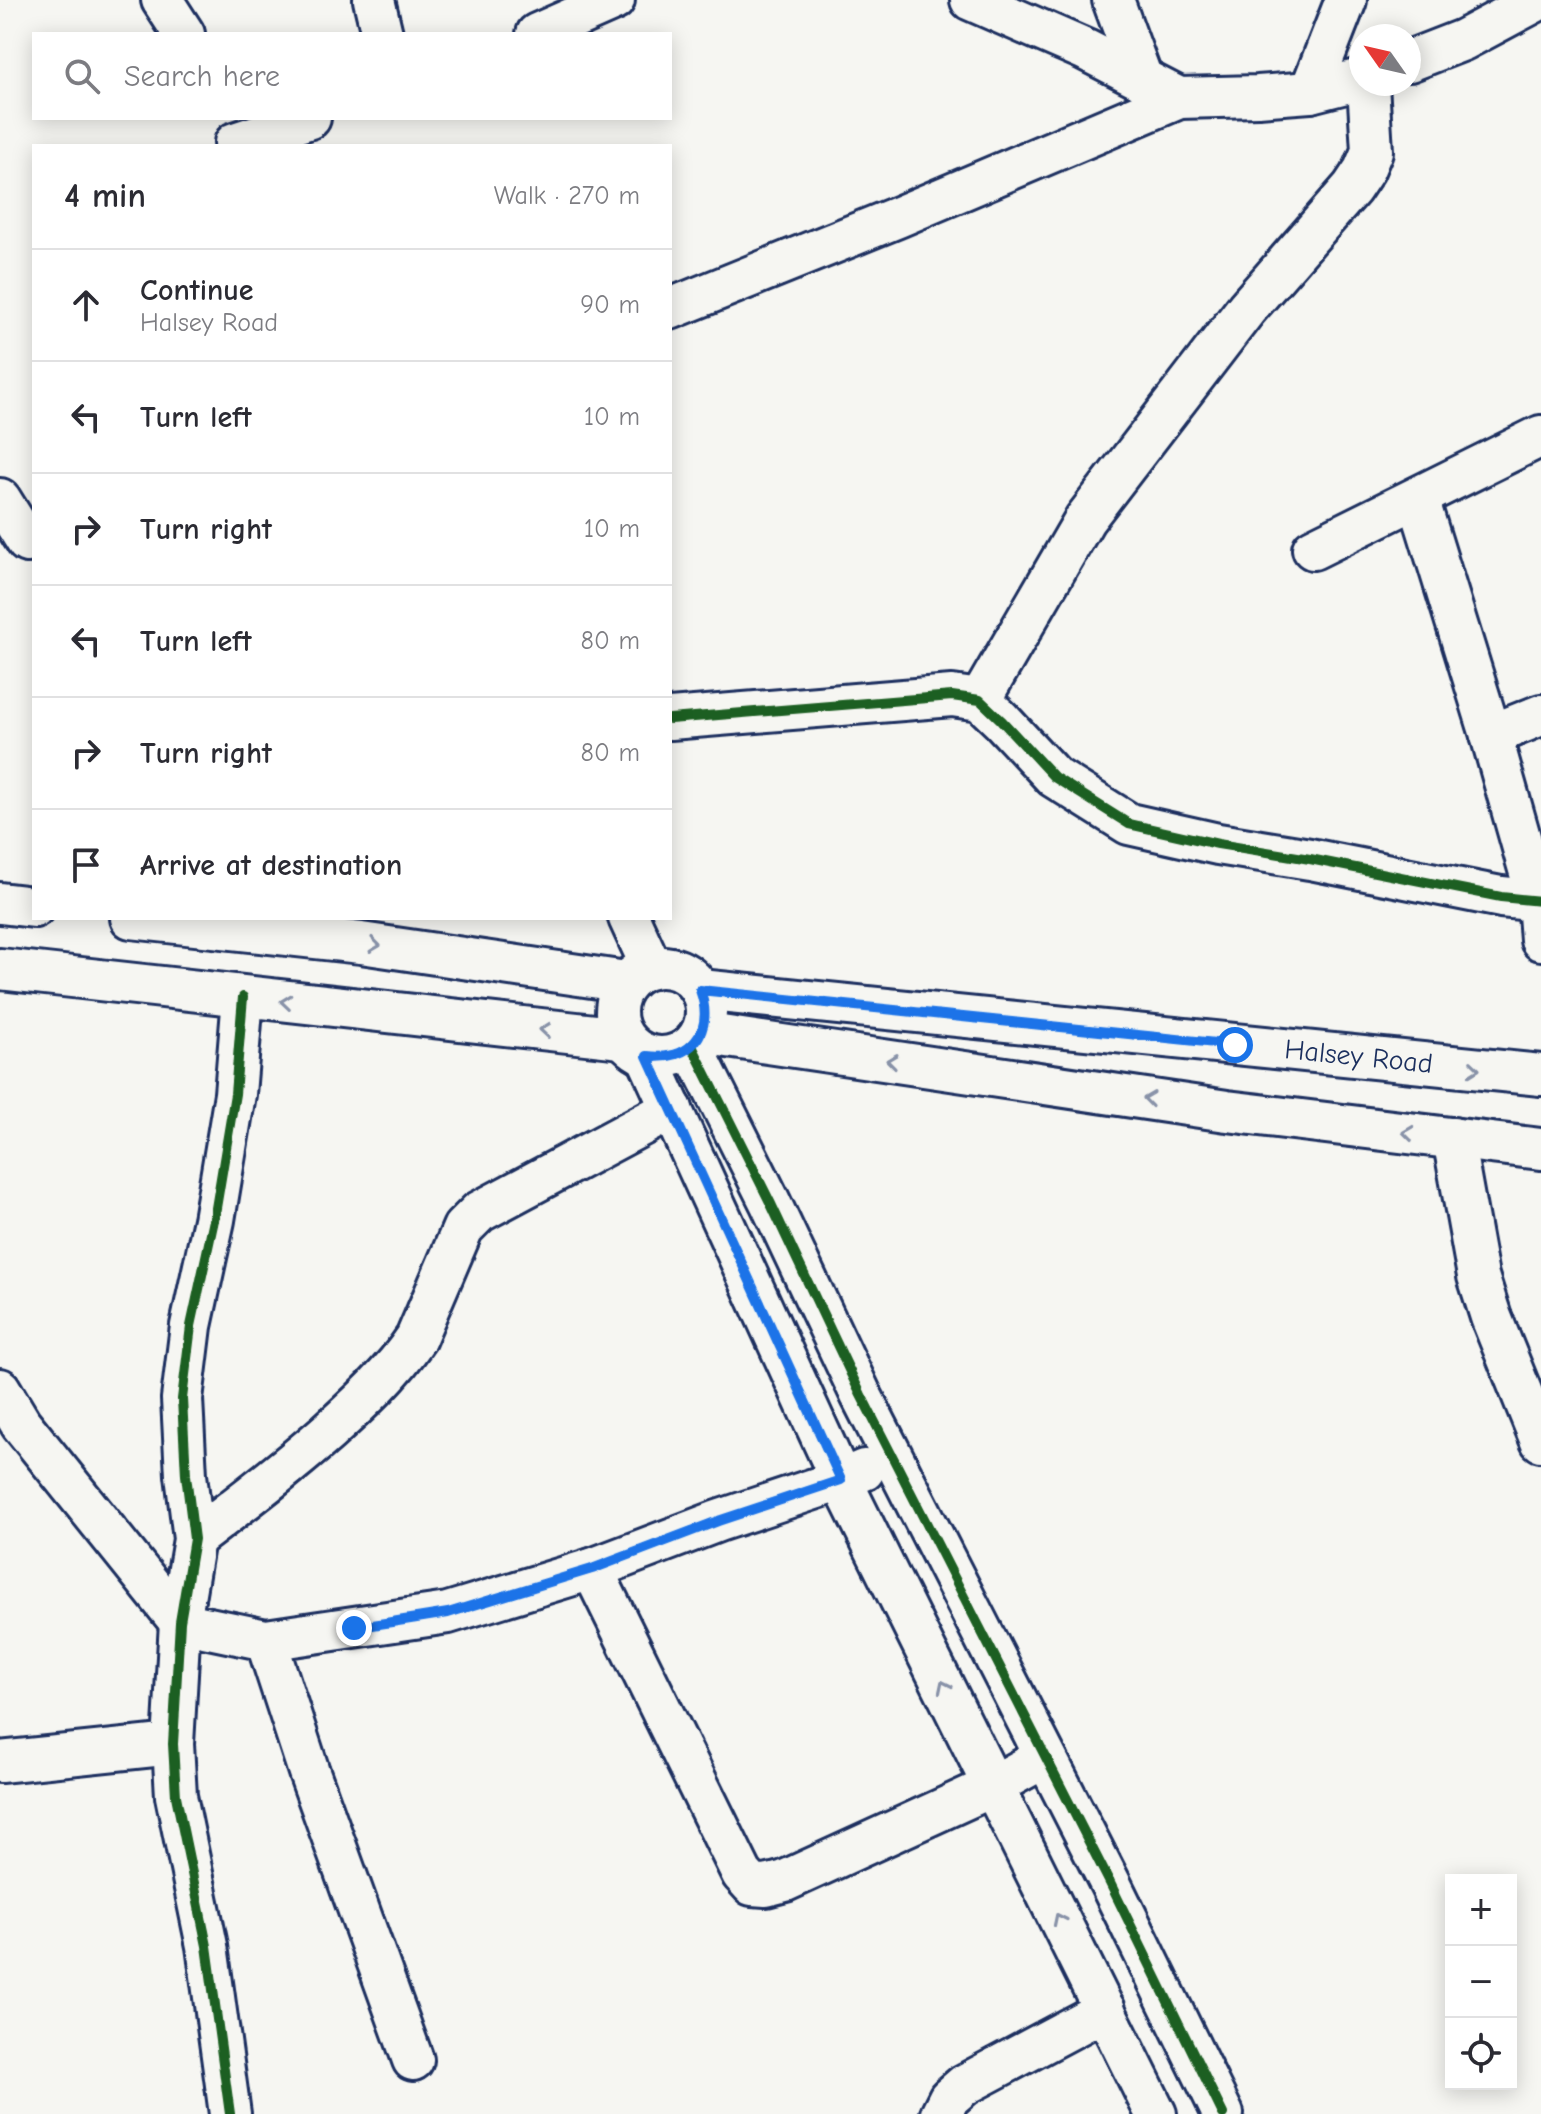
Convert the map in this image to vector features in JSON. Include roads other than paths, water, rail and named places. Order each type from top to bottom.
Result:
[{"type":"street","points":[[162,0],[183,32]]},
{"type":"street","points":[[374,0],[382,32]]},
{"type":"street","points":[[542,32],[614,0]]},
{"type":"street","points":[[971,0],[1086,50],[1179,98]]},
{"type":"street","points":[[1113,0],[1142,79]]},
{"type":"street","points":[[1310,92],[1346,0]]},
{"type":"street","points":[[1421,56],[1463,40],[1538,0]]},
{"type":"street","points":[[672,308],[1179,98],[1310,92],[1349,82]]},
{"type":"street","points":[[980,700],[1085,519],[1247,308],[1352,188],[1364,170],[1372,151],[1369,96]]},
{"type":"street","points":[[232,136],[301,120]]},
{"type":"street","points":[[1313,549],[1541,436]]},
{"type":"street","points":[[1418,498],[1540,901],[1541,940]]},
{"type":"street","points":[[0,499],[20,544]]},
{"type":"street","points":[[672,719],[952,696],[980,700],[1054,777],[1129,824],[1218,844],[1501,897],[1540,901]]},
{"type":"street","points":[[1491,735],[1541,715]]},
{"type":"street","points":[[0,903],[32,907]]},
{"type":"street","points":[[0,969],[635,1047],[663,1058],[679,1054],[696,1040],[706,1018],[700,990],[691,979],[666,967],[639,975],[361,943],[289,927],[166,920]]},
{"type":"street","points":[[629,920],[639,975]]},
{"type":"street","points":[[639,975],[619,994],[615,1008],[616,1024],[635,1047],[672,1109],[841,1480],[1156,2114]]},
{"type":"street","name":"Halsey Road","points":[[700,990],[1541,1075]]},
{"type":"street","points":[[230,2114],[207,1946],[176,1796],[173,1744],[180,1622],[194,1539],[186,1475],[182,1399],[191,1326],[214,1220],[235,1094],[243,997]]},
{"type":"street","points":[[696,1040],[1227,1111],[1541,1149]]},
{"type":"street","points":[[696,1040],[861,1395],[1132,1927],[1223,2114]]},
{"type":"street","points":[[1227,1111],[1235,1045]]},
{"type":"street","points":[[194,1539],[282,1472],[378,1386],[416,1338],[463,1228],[479,1212],[672,1109]]},
{"type":"street","points":[[1453,1138],[1478,1276],[1491,1317],[1541,1441]]},
{"type":"street","points":[[0,1389],[21,1424],[180,1622],[266,1640],[448,1613],[592,1569],[718,1521],[841,1480],[893,1457]]},
{"type":"street","points":[[592,1569],[742,1874],[752,1885],[766,1886],[785,1881],[993,1786],[1045,1757]]},
{"type":"street","points":[[905,1608],[955,1581]]},
{"type":"street","points":[[266,1640],[309,1772],[413,2060]]},
{"type":"street","points":[[0,1762],[173,1744]]},
{"type":"street","points":[[1077,1956],[1132,1927]]},
{"type":"street","points":[[941,2114],[949,2098],[964,2085],[1105,2010]]}]
